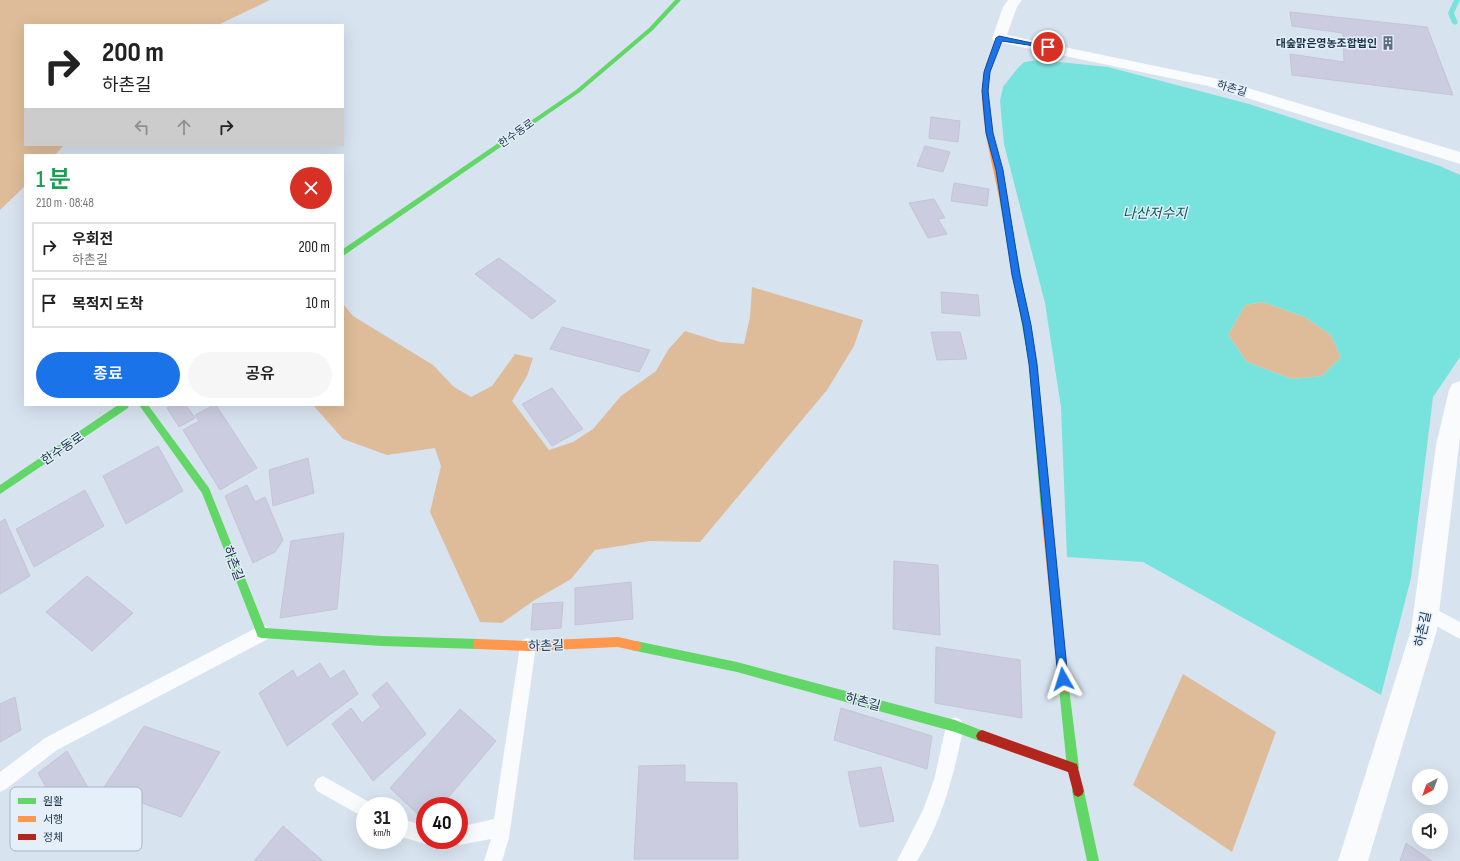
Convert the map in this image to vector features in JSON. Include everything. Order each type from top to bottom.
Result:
[{"type":"street","name":"한수동로","points":[[344,252],[578,91],[651,29],[678,0]]},
{"type":"street","points":[[1015,0],[1010,7],[987,72],[985,91],[990,133],[999,170],[1016,275],[1027,325],[1033,364],[1052,576],[1073,768],[1093,861]]},
{"type":"street","name":"하촌길","points":[[999,38],[1212,82],[1460,158]]},
{"type":"street","name":"하촌길","points":[[1353,861],[1424,630],[1447,446],[1460,390]]},
{"type":"street","name":"한수동로","points":[[0,490],[124,406]]},
{"type":"street","name":"하촌길","points":[[144,406],[206,491],[262,633],[382,641],[528,646],[618,642],[737,667],[955,726],[1073,768]]},
{"type":"lane","points":[[1426,612],[1460,630]]},
{"type":"lane","points":[[0,783],[51,744],[262,633]]},
{"type":"lane","points":[[493,861],[501,827],[528,646]]},
{"type":"lane","points":[[906,861],[922,838],[942,787],[955,726]]},
{"type":"lane","points":[[323,785],[356,804]]},
{"type":"lane","points":[[468,834],[501,827]]},
{"type":"shaded area","points":[[0,0],[270,0],[220,24],[24,24],[24,146],[63,146],[56,154],[24,154],[24,187],[0,210]]},
{"type":"shaded area","points":[[752,287],[863,320],[854,346],[827,390],[700,542],[650,541],[595,550],[571,579],[533,601],[502,623],[480,622],[430,512],[441,466],[435,448],[387,455],[343,439],[314,406],[344,406],[344,305],[353,316],[433,365],[454,387],[471,397],[492,386],[515,354],[533,358],[527,376],[512,401],[549,450],[573,442],[593,429],[621,396],[656,371],[668,350],[685,331],[720,342],[744,344],[750,317]]},
{"type":"shaded area","points":[[1263,302],[1305,317],[1331,335],[1341,357],[1322,376],[1292,379],[1247,362],[1228,335],[1245,305]]},
{"type":"shaded area","points":[[1183,674],[1276,732],[1232,852],[1133,785]]},
{"type":"water","name":"나산저수지","points":[[1039,60],[1108,67],[1249,104],[1440,166],[1460,175],[1460,357],[1433,397],[1411,578],[1381,695],[1143,562],[1067,557],[1061,407],[1045,303],[1004,144],[1000,101],[1003,87],[1024,62]],"holes":[[[1263,302],[1305,317],[1331,335],[1341,357],[1322,376],[1292,379],[1247,362],[1228,335],[1245,305]]]},
{"type":"building","name":"대숲맑은영농조합법인","points":[[1290,12],[1427,27],[1453,95],[1292,75],[1290,54],[1344,62],[1343,33],[1292,26]]},
{"type":"building","points":[[931,117],[960,121],[958,142],[929,138]]},
{"type":"building","points":[[925,146],[950,152],[943,172],[917,166]]},
{"type":"building","points":[[954,183],[989,189],[987,206],[951,201]]},
{"type":"building","points":[[934,199],[945,218],[938,219],[947,234],[928,238],[909,203]]},
{"type":"building","points":[[499,258],[556,301],[532,319],[475,274]]},
{"type":"building","points":[[941,292],[978,295],[980,316],[942,313]]},
{"type":"building","points":[[562,327],[650,350],[639,372],[550,349]]},
{"type":"building","points":[[931,332],[960,332],[967,359],[937,360]]},
{"type":"building","points":[[552,388],[583,429],[552,446],[522,404]]},
{"type":"building","points":[[170,406],[187,406],[195,418],[179,427],[167,408]]},
{"type":"building","points":[[212,406],[217,406],[257,468],[220,490],[183,430],[199,421],[195,415]]},
{"type":"building","points":[[158,446],[183,491],[126,524],[103,476]]},
{"type":"building","points":[[308,458],[314,493],[273,506],[269,470]]},
{"type":"building","points":[[247,485],[255,502],[265,497],[283,540],[275,552],[253,563],[225,496]]},
{"type":"building","points":[[85,490],[104,526],[34,567],[16,529]]},
{"type":"building","points":[[5,519],[30,576],[0,594],[0,522]]},
{"type":"building","points":[[344,533],[337,609],[280,618],[291,541]]},
{"type":"building","points":[[894,561],[938,565],[940,635],[893,629]]},
{"type":"building","points":[[87,576],[133,613],[92,651],[46,612]]},
{"type":"building","points":[[631,582],[633,619],[575,625],[575,588]]},
{"type":"building","points":[[563,602],[561,628],[531,630],[533,604]]},
{"type":"building","points":[[936,647],[1020,660],[1022,718],[935,703]]},
{"type":"building","points":[[320,663],[330,679],[344,670],[358,694],[287,746],[259,693],[293,670],[297,678]]},
{"type":"building","points":[[387,682],[426,734],[373,781],[332,724],[351,708],[362,723],[381,707],[372,695]]},
{"type":"building","points":[[15,697],[21,730],[0,742],[0,704]]},
{"type":"building","points":[[841,708],[932,736],[927,769],[834,740]]},
{"type":"building","points":[[460,709],[496,741],[449,797],[416,797],[416,813],[408,805],[408,797],[400,797],[390,788]]},
{"type":"building","points":[[144,726],[220,752],[181,817],[142,803],[142,787],[104,787]]},
{"type":"building","points":[[67,751],[88,787],[46,787],[38,773]]},
{"type":"building","points":[[685,765],[685,782],[737,783],[738,859],[634,859],[639,766]]},
{"type":"building","points":[[881,767],[894,821],[860,827],[848,772]]},
{"type":"building","points":[[283,826],[323,861],[254,861]]},
{"type":"building","points":[[1406,843],[1412,847],[1412,849],[1415,849],[1432,861],[1400,861]]},
{"type":"waterway","points":[[1455,23],[1451,13],[1457,0]]},
{"type":"traffic: fast","points":[[344,252],[578,91],[651,29],[678,0]]},
{"type":"traffic: fast","points":[[1004,203],[1033,364],[1046,511]]},
{"type":"traffic: fast","points":[[0,490],[124,406]]},
{"type":"traffic: fast","points":[[144,406],[206,491],[262,633],[382,641],[478,644]]},
{"type":"traffic: fast","points":[[636,646],[737,667],[955,726],[982,736]]},
{"type":"traffic: fast","points":[[1064,688],[1073,768]]},
{"type":"traffic: fast","points":[[1078,791],[1093,861]]},
{"type":"traffic: slow","points":[[999,38],[987,73],[985,88],[988,120],[1004,203]]},
{"type":"traffic: slow","points":[[1046,511],[1064,688]]},
{"type":"traffic: slow","points":[[478,644],[528,646],[618,642],[636,646]]},
{"type":"traffic: jam","points":[[982,736],[1073,768],[1078,791]]},
{"type":"place","name":"대숲맑은영농조합법인","points":[[1388,43]]},
{"type":"route","points":[[1048,47],[999,38],[987,72],[985,91],[990,133],[999,170],[1016,275],[1027,325],[1033,364],[1063,679]]}]
